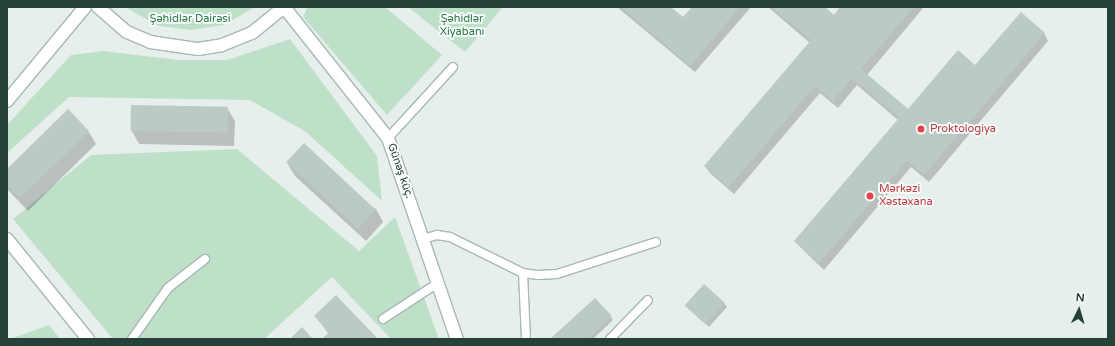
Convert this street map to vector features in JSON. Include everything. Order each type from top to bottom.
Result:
[{"type":"street","points":[[7,101],[85,7]]},
{"type":"street","points":[[98,7],[127,32],[150,42],[198,49],[222,45],[252,33],[284,7]]},
{"type":"street","name":"Günəş küç.","points":[[284,7],[388,138],[457,339]]},
{"type":"street","points":[[7,239],[88,339]]},
{"type":"lane","points":[[388,138],[453,67]]},
{"type":"lane","points":[[423,239],[437,235],[450,237],[523,273],[557,274],[656,242]]},
{"type":"lane","points":[[132,339],[168,288],[205,259]]},
{"type":"lane","points":[[523,273],[526,339]]},
{"type":"lane","points":[[383,319],[438,283]]},
{"type":"lane","points":[[610,339],[648,300]]},
{"type":"green space","name":"Şəhidlər Dairəsi","points":[[125,7],[255,7],[224,25],[191,30],[159,26]]},
{"type":"green space","points":[[308,7],[385,7],[442,55],[387,115],[303,17]]},
{"type":"green space","name":"Şəhidlər Xiyabanı","points":[[408,7],[503,7],[465,52]]},
{"type":"green space","points":[[290,39],[377,156],[382,201],[306,132],[250,100],[69,97],[7,153],[7,125],[71,55],[103,51],[178,60],[227,60]]},
{"type":"green space","points":[[237,149],[359,251],[395,217],[439,339],[391,339],[332,277],[264,339],[113,339],[13,219],[91,155]]},
{"type":"green space","points":[[49,325],[60,339],[10,339]]},
{"type":"building","points":[[621,7],[671,7],[683,17],[692,7],[740,7],[690,66]]},
{"type":"building","points":[[771,7],[825,7],[834,15],[840,7],[914,7],[861,69],[908,109],[958,50],[975,65],[1021,12],[1045,33],[924,175],[907,161],[819,263],[794,241],[899,118],[852,78],[833,101],[815,86],[729,187],[704,166],[811,40]]},
{"type":"building","points":[[131,105],[228,107],[228,133],[131,131]]},
{"type":"building","points":[[68,109],[89,131],[20,198],[7,185],[7,169]]},
{"type":"building","points":[[304,143],[376,210],[358,229],[286,162]]},
{"type":"building","points":[[704,284],[725,303],[705,324],[685,306]]},
{"type":"building","points":[[336,295],[378,339],[322,339],[329,332],[314,316]]},
{"type":"building","points":[[595,298],[612,316],[588,339],[550,339]]},
{"type":"building","points":[[302,327],[313,339],[290,339]]},
{"type":"place","name":"Proktologiya","points":[[921,129]]},
{"type":"place","name":"Mərkəzi Xəstəxana","points":[[870,196]]}]
